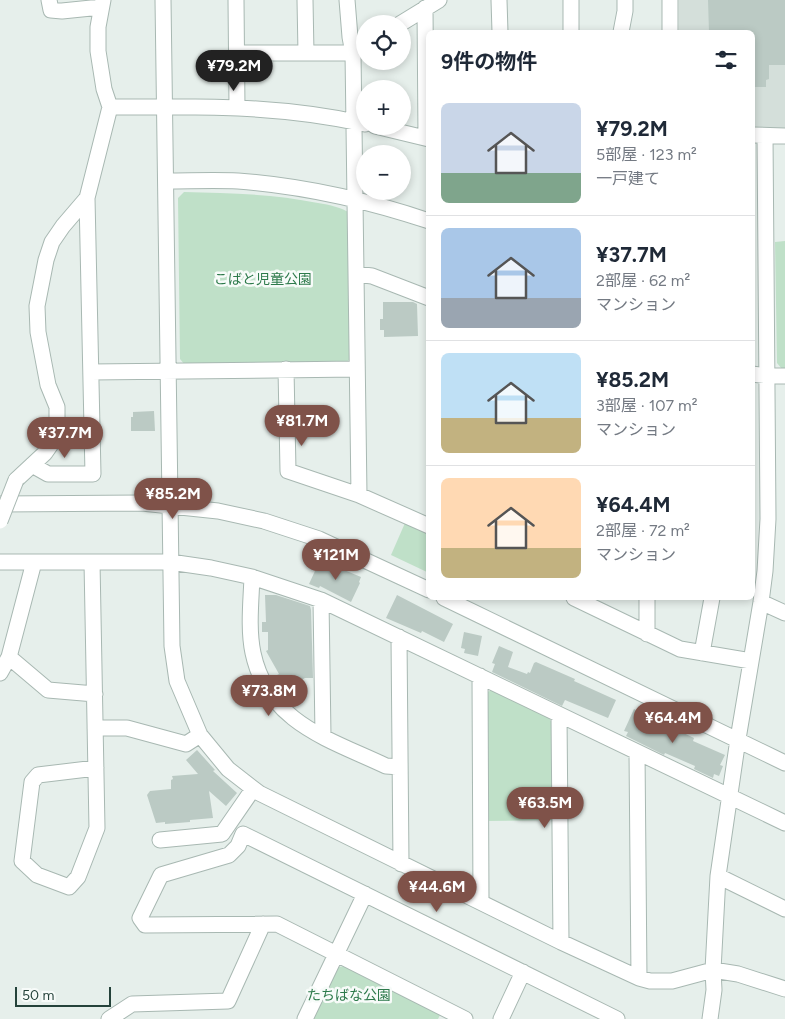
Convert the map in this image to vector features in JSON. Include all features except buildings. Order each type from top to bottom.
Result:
[{"type":"street","points":[[32,465],[48,474],[93,474],[87,198],[110,108],[104,89],[98,51],[98,27],[102,4],[62,11],[51,10],[49,0]]},
{"type":"street","points":[[163,0],[172,646],[174,666],[181,693],[200,735],[228,769],[253,789],[401,864],[639,978],[655,981],[672,981],[713,970],[738,974],[785,989]]},
{"type":"street","points":[[236,0],[238,106]]},
{"type":"street","points":[[305,0],[306,53]]},
{"type":"street","points":[[347,0],[350,37],[356,45]]},
{"type":"street","points":[[411,17],[439,0]]},
{"type":"street","points":[[499,0],[500,30]]},
{"type":"street","points":[[570,0],[571,30]]},
{"type":"street","points":[[621,30],[625,0]]},
{"type":"street","points":[[670,0],[670,30]]},
{"type":"street","points":[[425,8],[426,52]]},
{"type":"street","points":[[237,53],[306,53],[356,49]]},
{"type":"street","points":[[110,108],[238,106],[295,112],[356,122]]},
{"type":"street","points":[[359,135],[355,198],[359,495]]},
{"type":"street","points":[[411,135],[426,139]]},
{"type":"street","points":[[710,1019],[714,990],[713,970],[718,876],[729,796],[761,602],[768,519],[760,375],[759,136],[785,136]]},
{"type":"street","points":[[166,181],[236,181],[269,184],[355,198],[426,220]]},
{"type":"street","points":[[0,522],[16,480],[44,453],[52,443],[57,431],[56,407],[48,385],[37,319],[38,306],[46,260],[57,234],[87,198]]},
{"type":"street","points":[[356,274],[372,276],[426,297]]},
{"type":"street","points":[[91,372],[357,368]]},
{"type":"street","points":[[286,369],[288,471],[359,495],[426,525]]},
{"type":"street","points":[[760,375],[785,376]]},
{"type":"street","points":[[0,504],[142,503],[218,511],[296,530],[346,550],[426,589]]},
{"type":"street","points":[[0,562],[170,562],[252,577],[321,600],[785,823]]},
{"type":"street","points":[[0,673],[10,657],[34,562]]},
{"type":"street","points":[[92,562],[95,694],[97,828],[78,877],[69,887],[37,875],[22,861],[32,782],[38,774],[96,768]]},
{"type":"street","points":[[252,577],[251,635],[253,652],[258,672],[267,690],[278,705],[292,718],[323,736],[386,766],[400,767]]},
{"type":"street","points":[[321,600],[323,736]]},
{"type":"street","points":[[448,600],[785,763]]},
{"type":"street","points":[[580,600],[680,649],[751,660]]},
{"type":"street","points":[[647,600],[647,634]]},
{"type":"street","points":[[702,653],[712,600]]},
{"type":"street","points":[[761,602],[785,613]]},
{"type":"street","points":[[399,637],[401,864]]},
{"type":"street","points":[[10,657],[48,690],[95,694]]},
{"type":"street","points":[[480,676],[481,902]]},
{"type":"street","points":[[559,715],[561,942]]},
{"type":"street","points":[[95,728],[127,728],[186,744],[200,735]]},
{"type":"street","points":[[638,752],[639,978]]},
{"type":"street","points":[[160,840],[222,834],[253,789]]},
{"type":"street","points":[[465,1019],[277,924],[145,925],[140,918],[161,875],[228,855],[238,846],[243,834],[618,1019]]},
{"type":"street","points":[[718,876],[785,909]]},
{"type":"street","points":[[305,1019],[365,894]]},
{"type":"street","points":[[108,1019],[132,1004],[228,1001],[264,924]]},
{"type":"street","points":[[501,1019],[523,972]]},
{"type":"shaded area","points":[[679,0],[785,0],[785,128],[755,128],[755,30],[679,30]]},
{"type":"green space","name":"こばと児童公園","points":[[184,192],[268,196],[301,200],[331,206],[351,214],[352,358],[346,362],[185,365],[180,359],[178,198]]},
{"type":"green space","points":[[785,241],[785,369],[782,369],[777,363],[775,242]]},
{"type":"green space","points":[[405,523],[426,533],[426,572],[391,555]]},
{"type":"green space","points":[[493,689],[548,716],[553,725],[554,820],[486,821],[486,693]]},
{"type":"green space","name":"たちばな公園","points":[[344,966],[441,1013],[438,1019],[311,1019],[335,968]]}]
